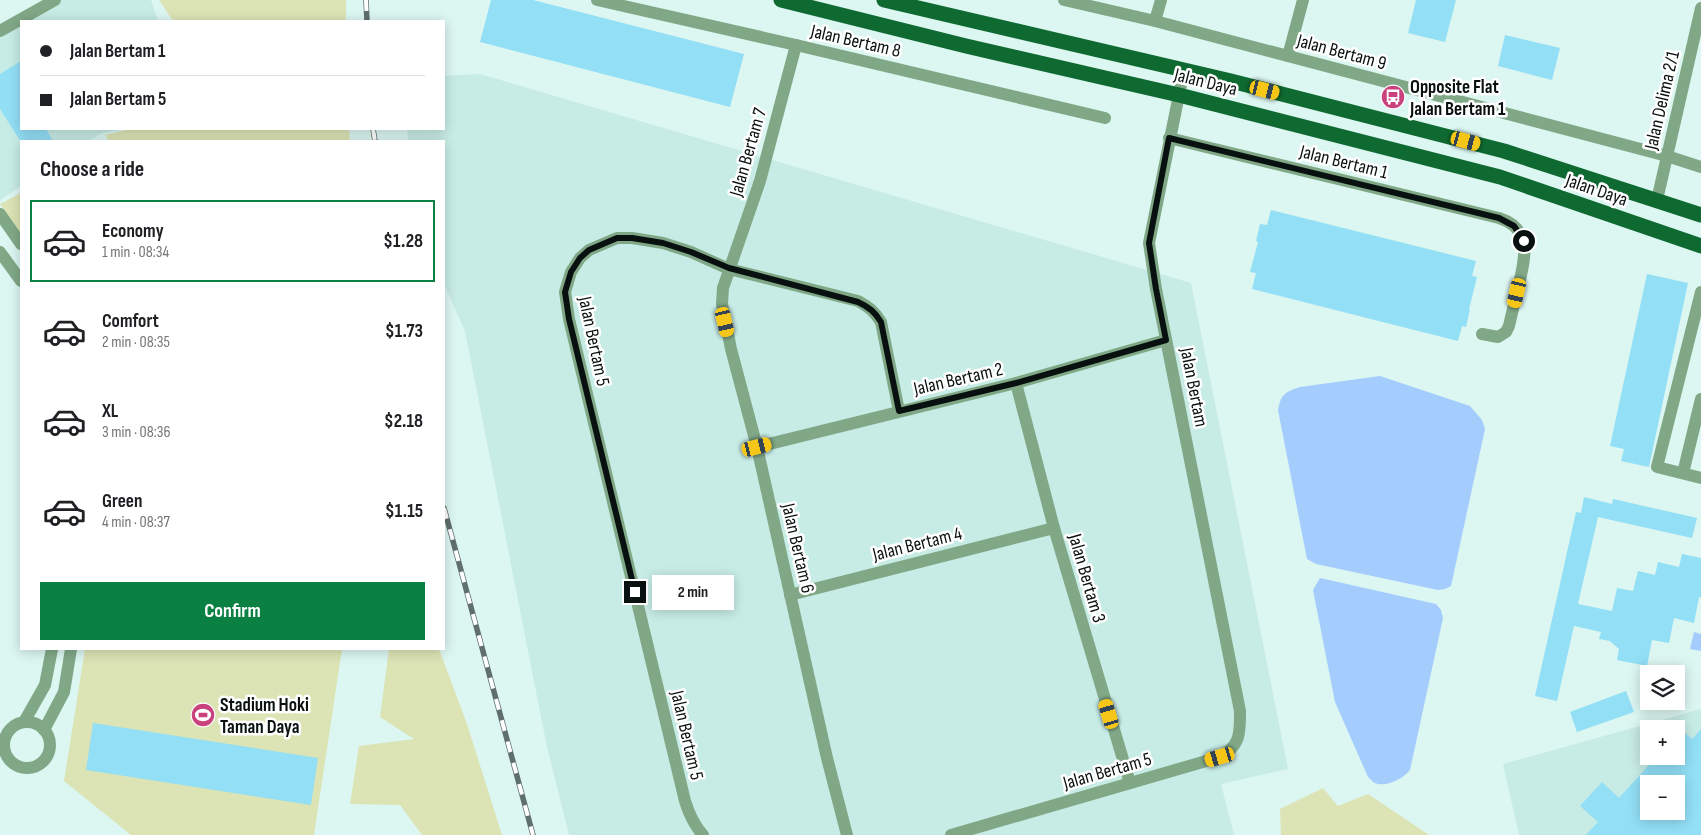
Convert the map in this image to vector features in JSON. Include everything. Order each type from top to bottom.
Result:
[{"type":"main road","name":"Jalan Daya","points":[[782,0],[966,46],[1178,94],[1500,177],[1701,246]]},
{"type":"main road","name":"Jalan Daya","points":[[884,0],[1184,70],[1504,151],[1701,215]]},
{"type":"street","points":[[0,31],[55,0]]},
{"type":"street","name":"Jalan Bertam 8","points":[[597,0],[1105,118]]},
{"type":"street","name":"Jalan Bertam 9","points":[[1064,0],[1155,21],[1667,156],[1701,167]]},
{"type":"street","points":[[1155,21],[1161,0]]},
{"type":"street","points":[[1288,56],[1303,0]]},
{"type":"street","name":"Jalan Delima 2/1","points":[[1658,200],[1667,156],[1698,38],[1701,8]]},
{"type":"street","name":"Jalan Bertam 7","points":[[729,268],[760,181],[796,45]]},
{"type":"street","name":"Jalan Bertam","points":[[1184,70],[1149,243],[1156,289],[1240,711]]},
{"type":"street","name":"Jalan Bertam 1","points":[[1169,138],[1509,222],[1518,230],[1524,241],[1525,254],[1509,326],[1506,332],[1498,337],[1482,334]]},
{"type":"street","points":[[0,214],[20,243]]},
{"type":"street","name":"Jalan Bertam 5","points":[[703,835],[690,817],[685,801],[569,319],[565,292],[571,272],[580,258],[589,250],[617,238],[632,238],[663,243],[691,252],[729,268],[868,306],[876,313],[881,322],[899,411]]},
{"type":"street","points":[[0,252],[20,280]]},
{"type":"street","name":"Jalan Bertam 6","points":[[729,268],[723,288],[722,304],[725,322],[757,447],[827,758],[847,835]]},
{"type":"street","points":[[1701,292],[1657,467],[1701,478]]},
{"type":"street","name":"Jalan Bertam 2","points":[[757,447],[1016,383],[1166,340]]},
{"type":"street","name":"Jalan Bertam 3","points":[[1016,383],[1054,528],[1130,783]]},
{"type":"street","points":[[1683,473],[1701,399]]},
{"type":"street","name":"Jalan Bertam 4","points":[[790,595],[1054,528]]},
{"type":"street","points":[[24,722],[35,724],[44,730],[49,739],[50,745],[47,755],[36,766],[19,766],[10,760],[7,756],[5,740],[10,730],[24,722],[46,685],[52,650]]},
{"type":"street","points":[[44,730],[64,692],[72,650]]},
{"type":"street","name":"Jalan Bertam 5","points":[[952,835],[1220,757],[1230,752],[1238,742],[1240,711]]},
{"type":"shaded area","points":[[62,0],[151,0],[158,20],[22,20]]},
{"type":"shaded area","points":[[20,21],[20,130],[117,130],[102,133],[91,140],[20,140],[20,187],[0,200],[0,31]]},
{"type":"shaded area","points":[[480,74],[1191,283],[1288,769],[1221,784],[1234,835],[569,835],[547,747],[465,331],[445,286],[445,140],[408,140],[407,130],[445,130],[445,76]]},
{"type":"shaded area","points":[[1701,709],[1701,835],[1519,835],[1503,764],[1640,726],[1640,765],[1685,765],[1685,720],[1661,720]]},
{"type":"green space","points":[[159,0],[346,0],[346,20],[172,20]]},
{"type":"green space","points":[[127,130],[349,130],[350,140],[108,140],[105,135]]},
{"type":"green space","points":[[20,194],[20,234],[0,204]]},
{"type":"green space","name":"Stadium Hoki Taman Daya","points":[[85,650],[342,650],[314,835],[131,835],[64,781]]},
{"type":"green space","points":[[389,650],[439,650],[467,724],[502,835],[422,835],[400,805],[350,804],[359,746],[414,739],[380,717]]},
{"type":"green space","points":[[1323,788],[1338,806],[1368,794],[1429,835],[1281,835],[1280,809]]},
{"type":"water","points":[[1380,376],[1470,406],[1482,420],[1485,429],[1451,586],[1445,589],[1438,590],[1316,564],[1307,559],[1278,410],[1282,397],[1287,392],[1300,387]]},
{"type":"water","points":[[1320,578],[1436,604],[1441,610],[1443,618],[1410,770],[1404,776],[1389,783],[1375,783],[1368,777],[1335,702],[1313,590]]},
{"type":"water","points":[[1694,632],[1701,634],[1701,651],[1690,649]]},
{"type":"building","points":[[491,0],[533,0],[744,54],[730,107],[480,42]]},
{"type":"building","points":[[1416,0],[1456,0],[1445,42],[1408,33]]},
{"type":"building","points":[[1505,35],[1560,48],[1552,80],[1498,66]]},
{"type":"building","points":[[20,62],[20,130],[47,130],[52,140],[20,140],[0,109],[0,74]]},
{"type":"building","points":[[1271,210],[1476,261],[1472,276],[1477,277],[1466,327],[1462,326],[1458,341],[1252,289],[1256,273],[1250,272],[1258,242],[1256,241],[1260,224],[1267,225]]},
{"type":"building","points":[[1647,274],[1688,283],[1649,467],[1621,461],[1624,449],[1610,446]]},
{"type":"building","points":[[1584,497],[1612,504],[1613,499],[1697,518],[1692,538],[1598,517],[1578,604],[1612,611],[1617,588],[1633,591],[1638,571],[1655,575],[1658,562],[1679,567],[1682,554],[1701,558],[1701,597],[1699,597],[1694,623],[1674,618],[1669,643],[1652,640],[1647,665],[1617,660],[1619,649],[1610,641],[1599,639],[1601,632],[1574,626],[1557,701],[1535,696],[1576,512],[1581,513]]},
{"type":"building","points":[[1626,691],[1634,712],[1577,732],[1570,712]]},
{"type":"building","points":[[93,723],[318,758],[311,805],[86,770]]},
{"type":"building","points":[[1701,729],[1701,835],[1586,835],[1598,822],[1580,806],[1602,782],[1619,798],[1649,765],[1685,765],[1685,733],[1692,739]]},
{"type":"railway","points":[[366,0],[367,20]]},
{"type":"railway","points":[[373,130],[375,140]]},
{"type":"railway","points":[[445,512],[533,835]]},
{"type":"place","name":"Opposite Flat Jalan Bertam 1","points":[[1393,97]]},
{"type":"place","name":"Stadium Hoki Taman Daya","points":[[203,715]]},
{"type":"route","points":[[635,592],[569,319],[565,292],[571,272],[580,258],[589,250],[617,238],[632,238],[663,243],[691,252],[729,268],[868,306],[876,313],[881,322],[899,411],[1016,383],[1166,340],[1149,243],[1169,138],[1499,218],[1514,226],[1524,241]]}]
